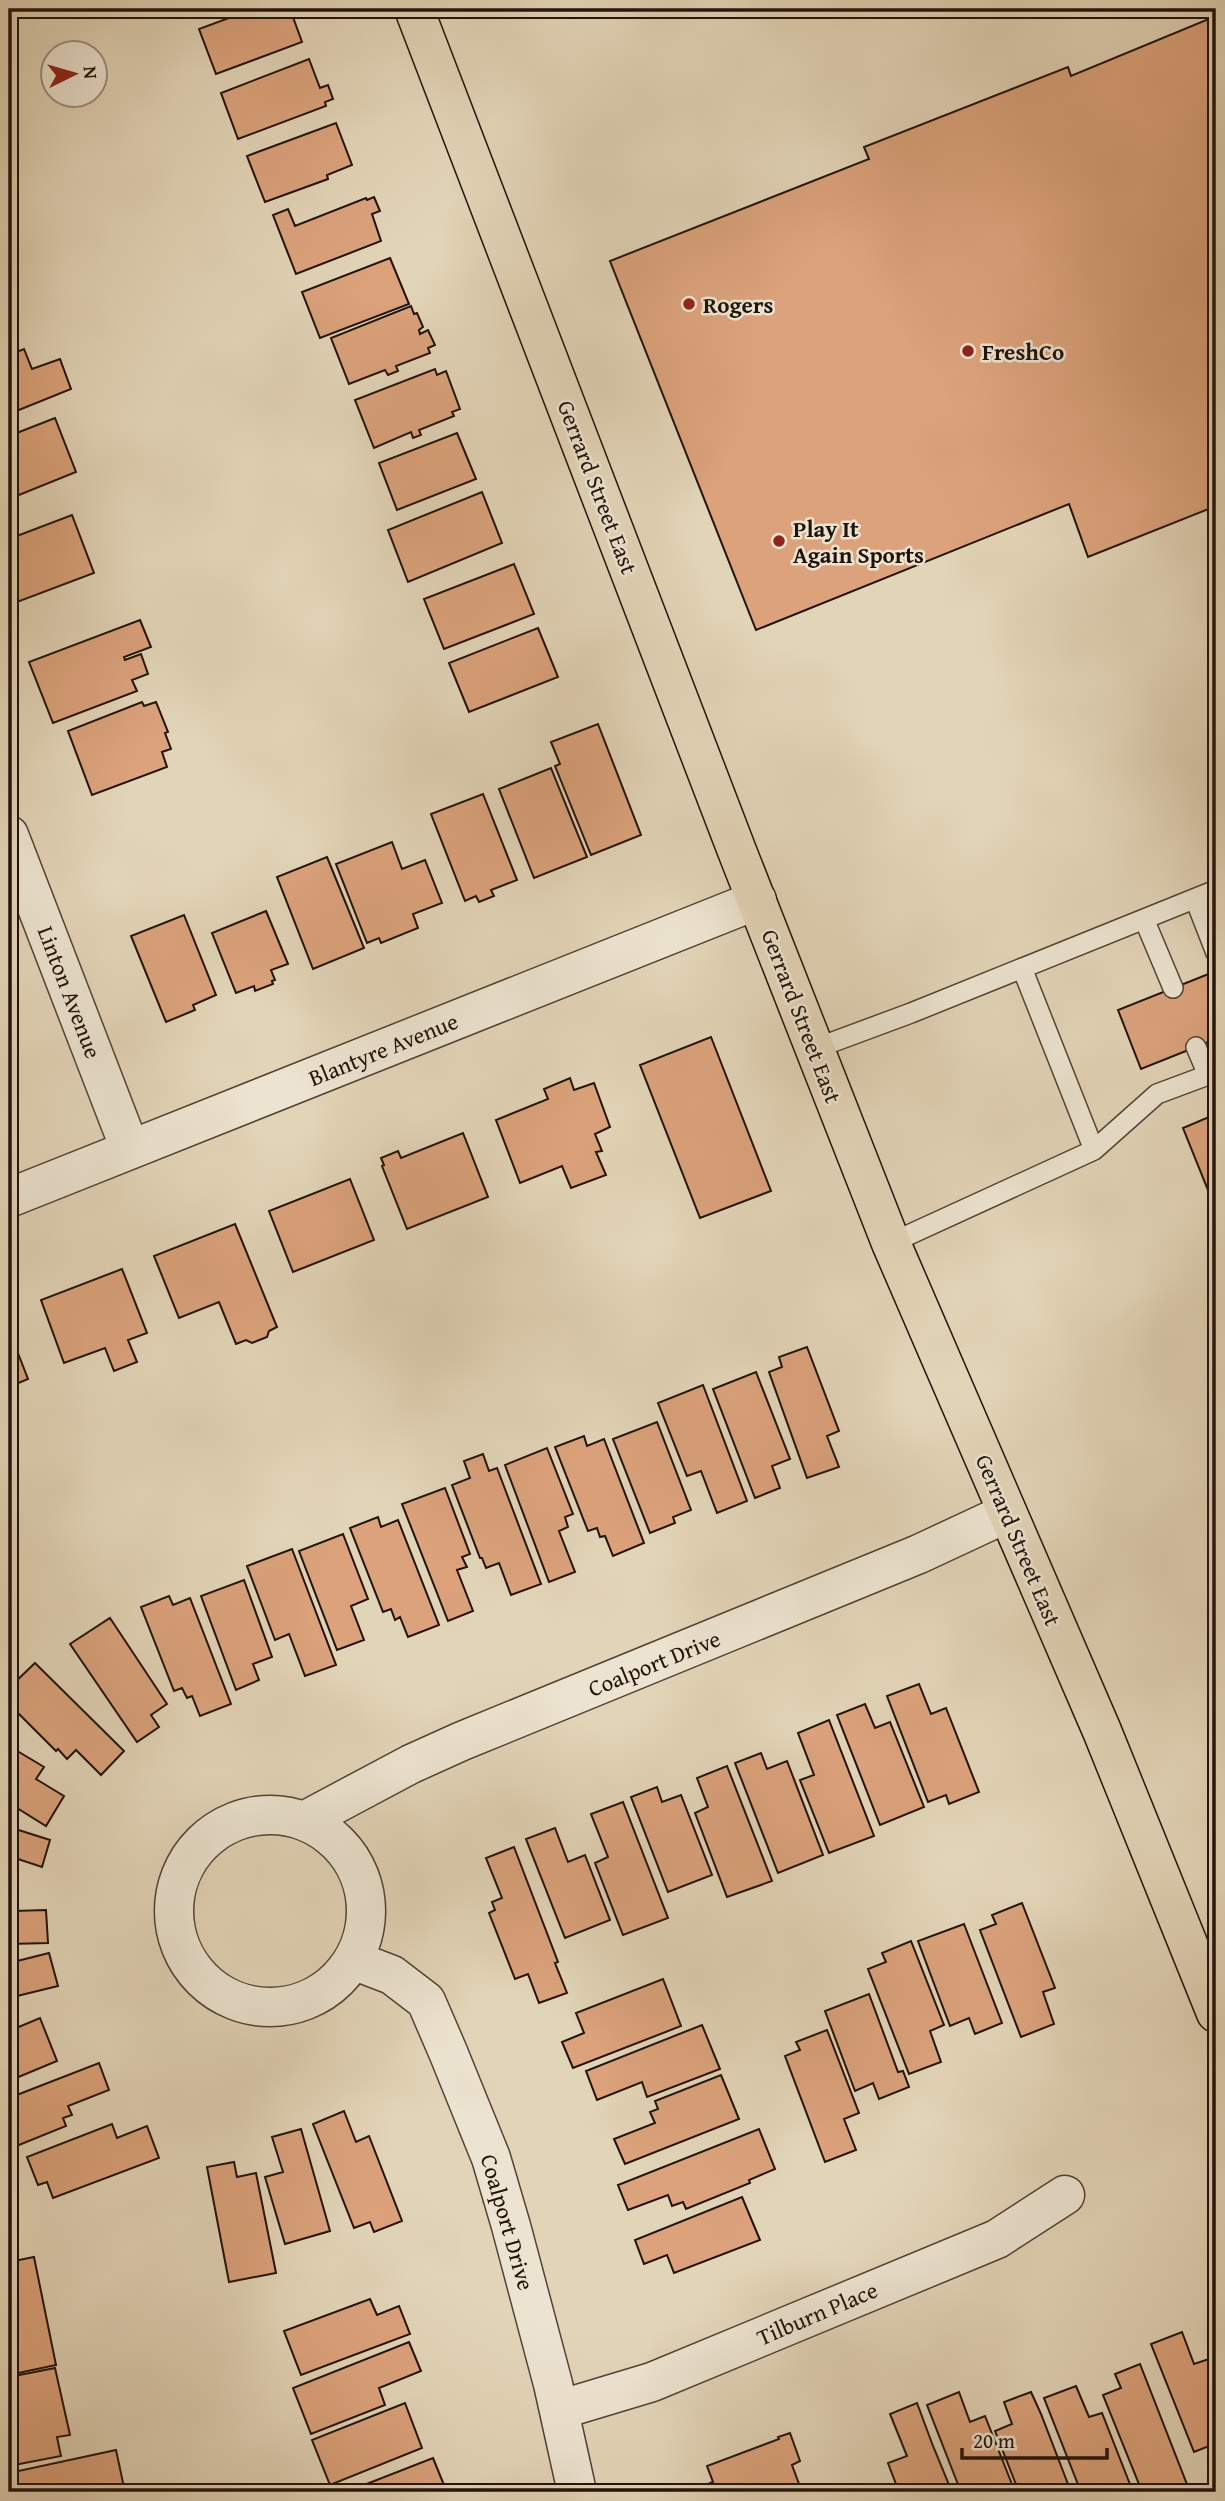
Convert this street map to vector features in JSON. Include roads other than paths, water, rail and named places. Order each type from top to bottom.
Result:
[{"type":"main road","name":"Gerrard Street East","points":[[414,9],[891,1243],[1102,1731],[1216,2013]]},
{"type":"street","name":"Linton Avenue","points":[[9,835],[130,1149]]},
{"type":"street","name":"Blantyre Avenue","points":[[9,1198],[757,900]]},
{"type":"street","name":"Coalport Drive","points":[[304,1821],[411,1764],[462,1741],[919,1554],[1007,1513]]},
{"type":"street","points":[[273,1815],[304,1821],[332,1838],[354,1864],[365,1896],[365,1929],[353,1960],[333,1984],[307,2001],[276,2008],[245,2005],[216,1992],[193,1971],[179,1943],[173,1913],[177,1881],[192,1854],[215,1832],[243,1818],[273,1815]]},
{"type":"street","name":"Coalport Drive","points":[[353,1960],[392,1975],[426,2001],[491,2158],[524,2272],[577,2492]]},
{"type":"street","name":"Tilburn Place","points":[[559,2410],[652,2382],[997,2239],[1065,2195]]},
{"type":"lane","points":[[814,1049],[1216,890]]},
{"type":"lane","points":[[1195,899],[1216,953]]},
{"type":"lane","points":[[1144,919],[1173,988]]},
{"type":"lane","points":[[1021,968],[1094,1150]]},
{"type":"lane","points":[[891,1243],[1094,1150],[1157,1094],[1212,1073],[1196,1047]]},
{"type":"place","name":"Rogers","points":[[689,304]]},
{"type":"place","name":"FreshCo","points":[[968,351]]},
{"type":"place","name":"Play It Again Sports","points":[[779,541]]}]
